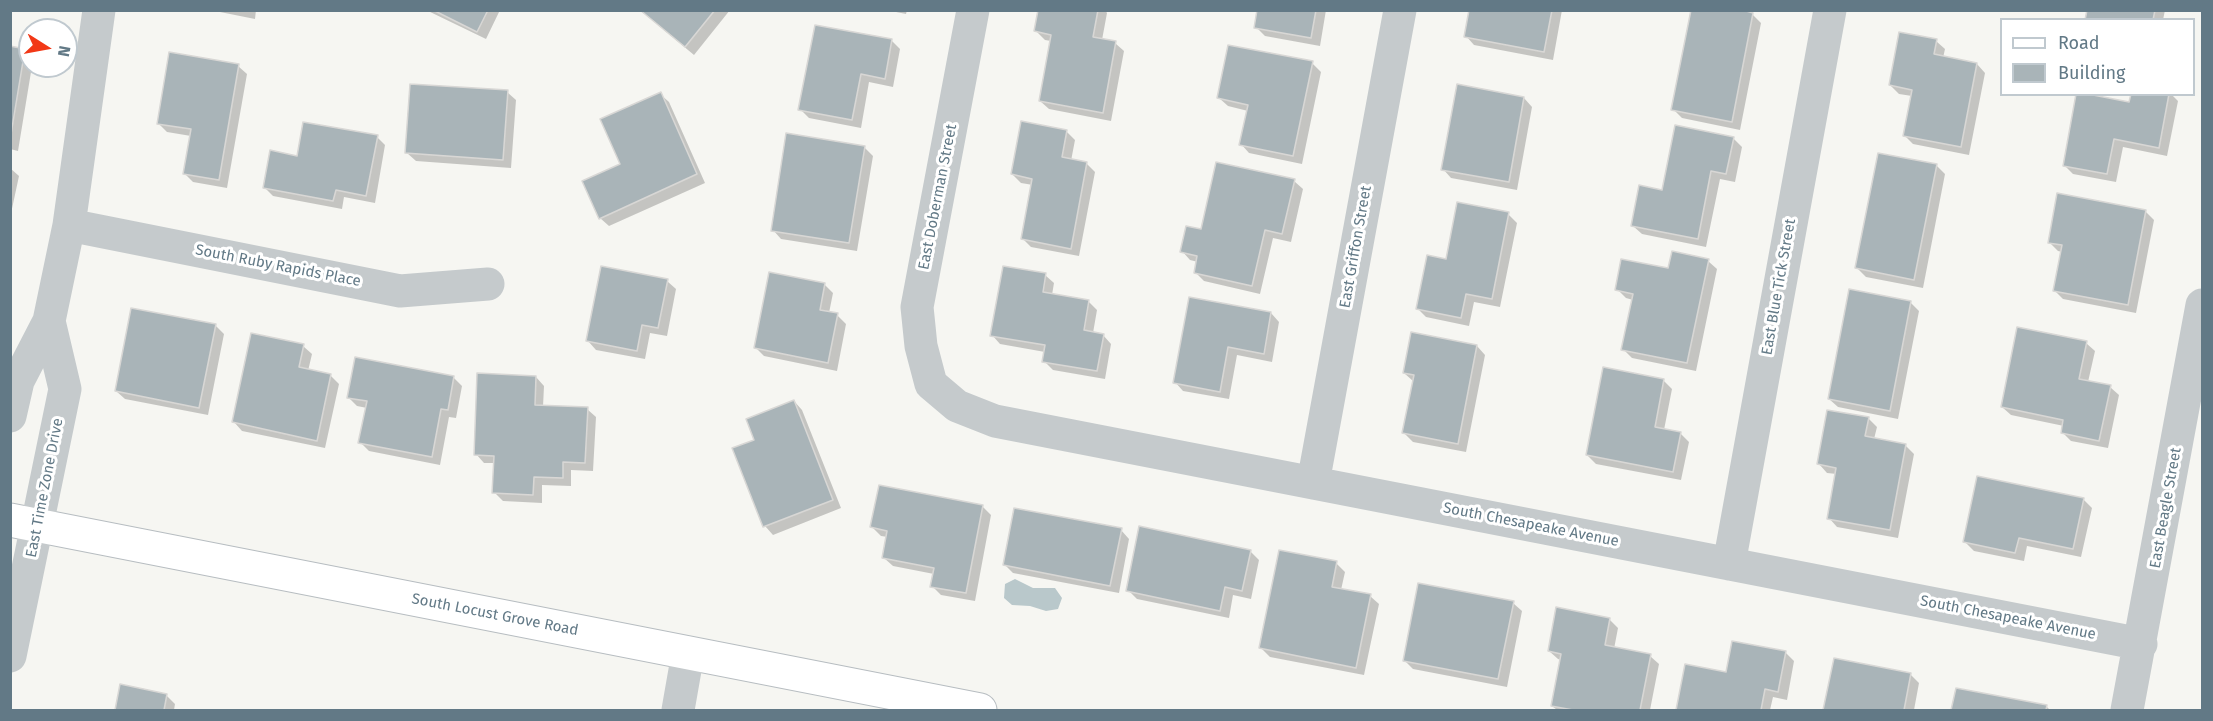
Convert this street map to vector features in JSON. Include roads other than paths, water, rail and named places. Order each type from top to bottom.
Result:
[{"type":"main road","name":"South Locust Grove Road","points":[[24,523],[980,711]]},
{"type":"street","name":"East Time Zone Drive","points":[[10,416],[18,381],[49,321],[69,225],[99,10]]},
{"type":"street","name":"East Doberman Street","points":[[931,384],[921,346],[917,307],[972,10]]},
{"type":"street","name":"East Griffon Street","points":[[1313,483],[1400,10]]},
{"type":"street","name":"East Blue Tick Street","points":[[1729,564],[1830,10]]},
{"type":"street","name":"South Ruby Rapids Place","points":[[69,225],[400,291],[488,284]]},
{"type":"street","name":"East Beagle Street","points":[[2127,711],[2202,305]]},
{"type":"street","name":"East Time Zone Drive","points":[[10,656],[24,523],[64,389],[49,321]]},
{"type":"street","name":"South Chesapeake Avenue","points":[[931,384],[957,406],[995,421],[2141,644]]},
{"type":"street","points":[[678,711],[688,653]]}]
